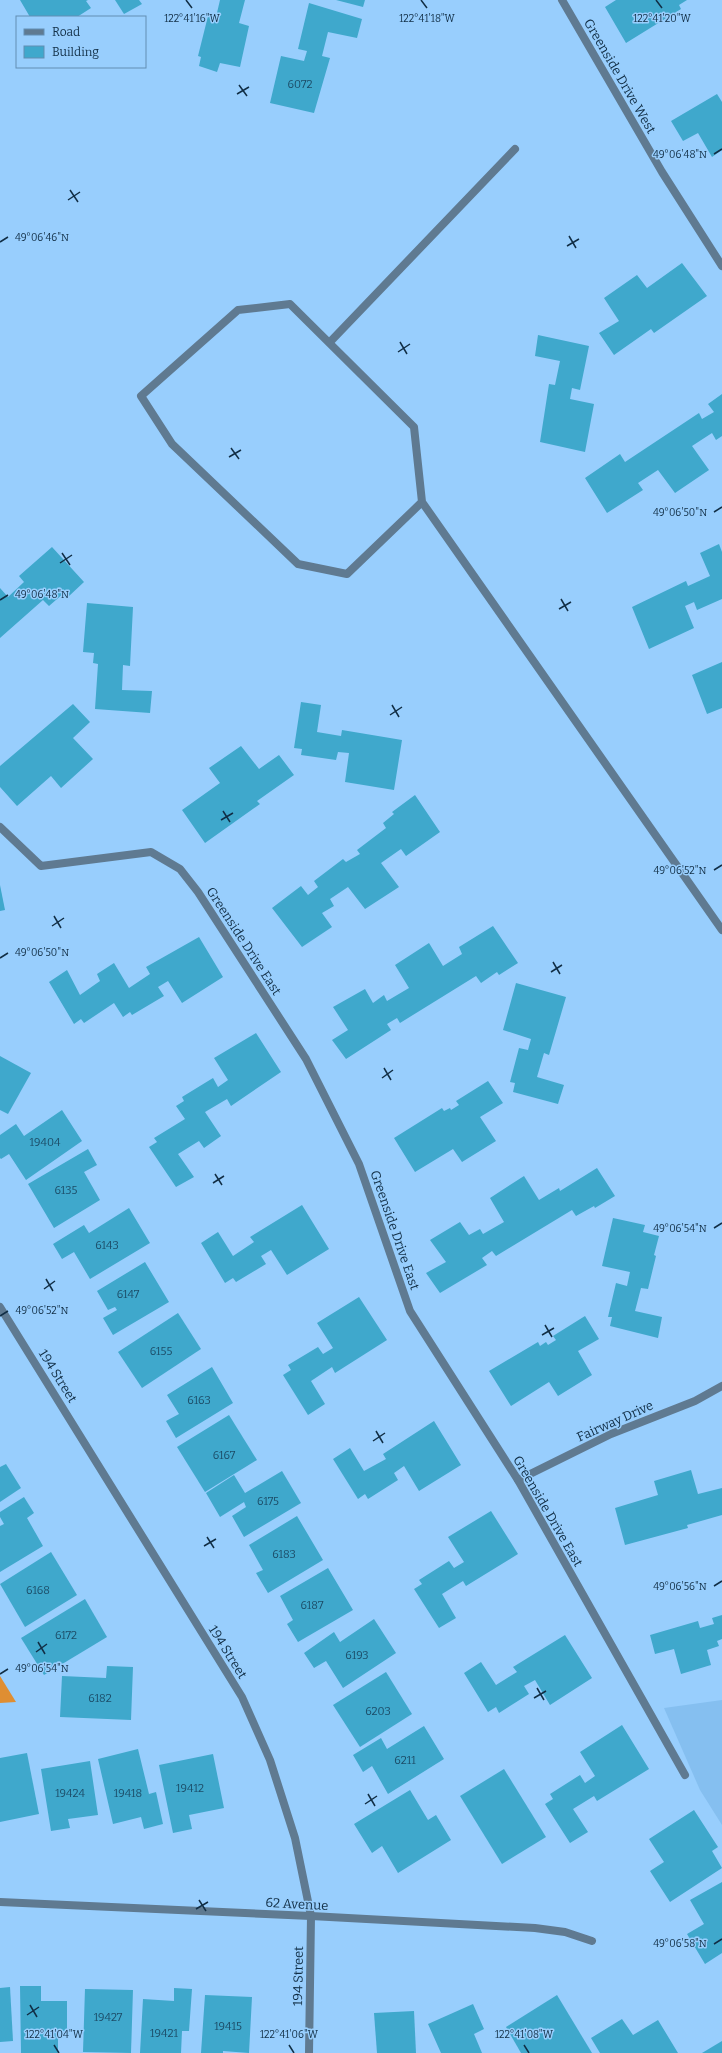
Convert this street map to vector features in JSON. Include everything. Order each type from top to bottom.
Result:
[{"type":"street","name":"Greenside Drive West","points":[[562,0],[662,172],[722,266]]},
{"type":"street","points":[[330,342],[515,149]]},
{"type":"street","points":[[422,502],[347,574],[298,564],[172,444],[142,396],[238,310],[290,304],[330,342],[414,428],[422,502],[722,930]]},
{"type":"street","name":"Greenside Drive East","points":[[0,827],[41,866],[151,852],[180,869],[198,892],[306,1059],[359,1164],[410,1311],[518,1480],[686,1775]]},
{"type":"street","name":"194 Street","points":[[0,1307],[242,1697],[270,1760],[294,1838],[311,1916],[310,2053]]},
{"type":"street","name":"Fairway Drive","points":[[518,1480],[611,1434],[695,1400],[722,1386]]},
{"type":"street","name":"62 Avenue","points":[[0,1902],[535,1928],[565,1932],[592,1941]]},
{"type":"shaded area","points":[[0,1676],[16,1702],[0,1703]]},
{"type":"shaded area","points":[[722,1700],[722,1825],[700,1790],[664,1708]]},
{"type":"building","points":[[20,0],[88,0],[86,1],[91,8],[79,16],[29,16]]},
{"type":"building","points":[[115,0],[139,0],[142,4],[124,14]]},
{"type":"building","points":[[220,0],[245,0],[239,23],[249,26],[240,67],[220,63],[217,72],[199,66],[201,57],[198,56],[208,16],[216,17]]},
{"type":"building","points":[[336,0],[365,0],[363,7]]},
{"type":"building","points":[[616,0],[687,0],[679,5],[681,9],[626,43],[605,7]]},
{"type":"building","points":[[309,3],[362,19],[357,38],[328,32],[322,56],[330,58],[314,113],[270,103],[281,56],[304,61],[307,51],[298,49]]},
{"type":"building","points":[[717,94],[722,102],[722,150],[712,157],[698,133],[683,141],[671,121]]},
{"type":"building","points":[[682,263],[707,296],[654,333],[651,329],[614,355],[599,333],[619,321],[604,298],[637,275],[647,288]]},
{"type":"building","points":[[538,335],[589,346],[580,390],[572,388],[570,399],[594,404],[585,452],[540,442],[549,384],[555,385],[560,361],[535,356]]},
{"type":"building","points":[[722,394],[722,436],[716,440],[712,433],[692,446],[709,470],[675,493],[658,470],[638,483],[643,490],[607,513],[585,478],[620,454],[625,462],[699,413],[702,419],[714,412],[708,404]]},
{"type":"building","points":[[719,544],[722,552],[722,599],[697,610],[694,602],[685,606],[694,628],[649,649],[632,607],[686,581],[688,586],[710,576],[700,553]]},
{"type":"building","points":[[52,547],[84,582],[68,597],[64,593],[49,606],[43,600],[0,638],[0,588],[8,597],[24,582],[19,576]]},
{"type":"building","points":[[87,603],[133,607],[130,666],[123,665],[122,690],[152,691],[150,713],[95,709],[98,664],[93,663],[94,653],[83,652]]},
{"type":"building","points":[[722,662],[722,708],[707,714],[692,675]]},
{"type":"building","points":[[301,702],[321,705],[317,732],[341,736],[342,730],[402,740],[394,790],[345,782],[349,753],[338,752],[336,760],[301,755],[302,749],[294,748]]},
{"type":"building","points":[[73,704],[90,722],[73,738],[93,759],[61,788],[51,776],[17,806],[0,787],[0,766]]},
{"type":"building","points":[[241,746],[259,769],[279,755],[294,775],[257,801],[260,804],[205,843],[182,810],[220,783],[209,768]]},
{"type":"building","points":[[415,795],[440,832],[406,856],[401,849],[381,863],[399,887],[365,909],[348,887],[330,899],[334,906],[322,913],[332,927],[302,947],[272,908],[301,886],[308,895],[318,887],[314,881],[343,859],[346,862],[360,854],[357,850],[386,828],[383,823],[394,814],[392,812]]},
{"type":"building","points":[[0,885],[5,910],[0,911]]},
{"type":"building","points":[[493,926],[518,963],[499,975],[497,972],[481,983],[476,976],[400,1023],[397,1018],[387,1024],[391,1030],[346,1059],[332,1040],[348,1030],[333,1007],[365,989],[373,1003],[384,995],[387,1001],[409,988],[395,965],[429,943],[443,966],[462,954],[459,947]]},
{"type":"building","points":[[199,937],[223,977],[182,1003],[168,981],[158,987],[164,996],[132,1015],[130,1012],[123,1017],[114,1003],[84,1023],[81,1019],[74,1024],[49,982],[67,970],[80,995],[100,981],[97,974],[114,963],[129,988],[150,974],[146,967]]},
{"type":"building","points":[[516,983],[566,997],[549,1055],[544,1053],[537,1077],[564,1085],[558,1104],[513,1092],[515,1083],[510,1082],[519,1048],[528,1050],[531,1039],[503,1030]]},
{"type":"building","points":[[256,1033],[281,1072],[231,1106],[227,1099],[205,1112],[221,1136],[204,1148],[199,1141],[178,1154],[194,1177],[176,1187],[149,1147],[157,1142],[154,1138],[185,1119],[176,1106],[184,1101],[182,1097],[213,1078],[218,1087],[228,1080],[214,1058]]},
{"type":"building","points":[[0,1056],[31,1073],[8,1114],[0,1110]]},
{"type":"building","points":[[488,1081],[503,1103],[480,1117],[496,1141],[462,1162],[453,1149],[415,1172],[394,1138],[442,1108],[444,1111],[450,1108],[451,1110],[459,1105],[456,1101]]},
{"type":"building","points":[[62,1110],[82,1141],[26,1180],[9,1154],[1,1159],[0,1158],[0,1135],[16,1124],[24,1136]]},
{"type":"building","points":[[88,1149],[97,1165],[84,1172],[100,1200],[54,1228],[28,1184]]},
{"type":"building","points":[[597,1168],[615,1196],[595,1208],[594,1206],[576,1216],[572,1210],[496,1256],[492,1251],[482,1258],[487,1265],[440,1293],[426,1273],[446,1262],[430,1240],[460,1222],[469,1235],[480,1229],[483,1234],[504,1222],[490,1198],[524,1176],[539,1200],[559,1188],[560,1191]]},
{"type":"building","points":[[302,1205],[329,1249],[287,1275],[271,1250],[261,1256],[266,1264],[236,1282],[233,1278],[225,1283],[201,1243],[218,1232],[233,1256],[254,1242],[250,1237]]},
{"type":"building","points":[[129,1208],[150,1243],[90,1279],[74,1252],[62,1259],[53,1244],[84,1225],[89,1233]]},
{"type":"building","points":[[613,1218],[645,1225],[643,1232],[659,1236],[648,1289],[641,1288],[635,1311],[662,1317],[658,1338],[610,1326],[612,1317],[608,1317],[616,1283],[627,1286],[630,1272],[602,1266]]},
{"type":"building","points":[[145,1262],[169,1302],[113,1335],[103,1318],[117,1310],[115,1307],[108,1310],[97,1291]]},
{"type":"building","points":[[359,1297],[387,1340],[335,1373],[332,1367],[311,1381],[325,1404],[308,1415],[283,1375],[291,1370],[288,1365],[318,1347],[323,1354],[333,1348],[317,1323]]},
{"type":"building","points":[[178,1313],[201,1349],[142,1388],[118,1352]]},
{"type":"building","points":[[585,1316],[599,1339],[578,1351],[592,1375],[558,1396],[549,1382],[511,1406],[489,1371],[538,1342],[540,1346],[546,1342],[548,1345],[556,1340],[553,1336]]},
{"type":"building","points":[[212,1367],[233,1403],[176,1438],[166,1421],[179,1414],[167,1395]]},
{"type":"building","points":[[229,1415],[257,1460],[205,1492],[177,1447]]},
{"type":"building","points":[[434,1421],[461,1465],[419,1491],[404,1466],[394,1473],[398,1480],[368,1499],[365,1494],[358,1499],[333,1459],[350,1448],[364,1471],[386,1459],[383,1454]]},
{"type":"building","points":[[6,1464],[21,1488],[0,1502],[0,1467]]},
{"type":"building","points":[[691,1470],[698,1494],[722,1488],[722,1515],[687,1525],[688,1528],[625,1545],[615,1508],[658,1495],[654,1481]]},
{"type":"building","points":[[282,1471],[301,1503],[244,1537],[232,1516],[246,1507],[244,1502],[220,1517],[206,1493],[234,1475],[245,1493]]},
{"type":"building","points":[[24,1497],[34,1513],[27,1518],[43,1546],[0,1572],[0,1526],[4,1524],[0,1517],[0,1512]]},
{"type":"building","points":[[491,1511],[518,1554],[466,1586],[463,1581],[442,1594],[456,1618],[439,1628],[414,1589],[422,1584],[419,1580],[449,1561],[454,1568],[464,1562],[448,1537]]},
{"type":"building","points":[[297,1516],[323,1560],[268,1593],[256,1573],[263,1570],[249,1545]]},
{"type":"building","points":[[51,1552],[77,1595],[25,1627],[0,1584]]},
{"type":"building","points":[[328,1568],[353,1610],[298,1642],[287,1624],[293,1620],[280,1596]]},
{"type":"building","points":[[85,1599],[107,1637],[44,1675],[21,1638]]},
{"type":"building","points":[[722,1615],[722,1639],[717,1641],[719,1646],[707,1650],[711,1665],[681,1674],[674,1649],[655,1654],[650,1635],[698,1621],[700,1628],[714,1624],[712,1618]]},
{"type":"building","points":[[374,1619],[396,1653],[343,1688],[326,1661],[314,1668],[304,1653],[334,1632],[340,1642]]},
{"type":"building","points":[[565,1635],[592,1678],[550,1705],[535,1680],[524,1686],[529,1694],[499,1713],[496,1707],[488,1712],[464,1673],[481,1662],[496,1685],[517,1672],[513,1667]]},
{"type":"building","points":[[107,1666],[133,1667],[131,1720],[60,1717],[62,1676],[106,1678]]},
{"type":"building","points":[[386,1672],[412,1714],[360,1747],[333,1705]]},
{"type":"building","points":[[622,1725],[649,1769],[597,1801],[594,1796],[573,1809],[588,1832],[570,1843],[545,1804],[553,1799],[550,1794],[580,1775],[585,1783],[595,1776],[580,1752]]},
{"type":"building","points":[[424,1726],[444,1759],[388,1794],[372,1766],[363,1772],[353,1755],[381,1738],[387,1749]]},
{"type":"building","points":[[138,1749],[149,1794],[156,1792],[163,1824],[144,1829],[141,1817],[113,1824],[98,1759]]},
{"type":"building","points":[[27,1753],[39,1814],[0,1822],[0,1758]]},
{"type":"building","points":[[213,1754],[224,1808],[189,1815],[192,1829],[173,1833],[159,1765]]},
{"type":"building","points":[[90,1761],[98,1815],[68,1819],[70,1828],[51,1831],[41,1769]]},
{"type":"building","points":[[504,1769],[546,1837],[502,1864],[460,1796]]},
{"type":"building","points":[[410,1790],[428,1820],[436,1815],[451,1840],[398,1873],[382,1846],[372,1853],[354,1824]]},
{"type":"building","points":[[694,1810],[718,1847],[712,1851],[722,1868],[670,1902],[650,1871],[664,1862],[649,1839]]},
{"type":"building","points":[[722,1882],[722,1953],[705,1964],[687,1934],[704,1924],[690,1900]]},
{"type":"building","points":[[20,1986],[41,1986],[41,2001],[67,2001],[67,2031],[58,2031],[58,2053],[21,2053]]},
{"type":"building","points":[[10,1987],[13,2041],[0,2042],[0,1988]]},
{"type":"building","points":[[174,1988],[192,1989],[189,2031],[182,2031],[181,2053],[140,2053],[143,1999],[174,2001]]},
{"type":"building","points":[[85,1989],[133,1990],[131,2053],[83,2052]]},
{"type":"building","points":[[205,1995],[252,1997],[249,2053],[223,2051],[223,2053],[201,2053]]},
{"type":"building","points":[[557,1995],[592,2053],[521,2053],[506,2027]]},
{"type":"building","points":[[473,2004],[484,2029],[474,2034],[482,2053],[441,2053],[428,2024]]},
{"type":"building","points":[[414,2011],[416,2053],[377,2053],[374,2013]]},
{"type":"building","points":[[622,2019],[633,2035],[658,2020],[678,2053],[600,2053],[591,2038]]},
{"type":"building","points":[[722,2041],[722,2053],[702,2053]]}]
